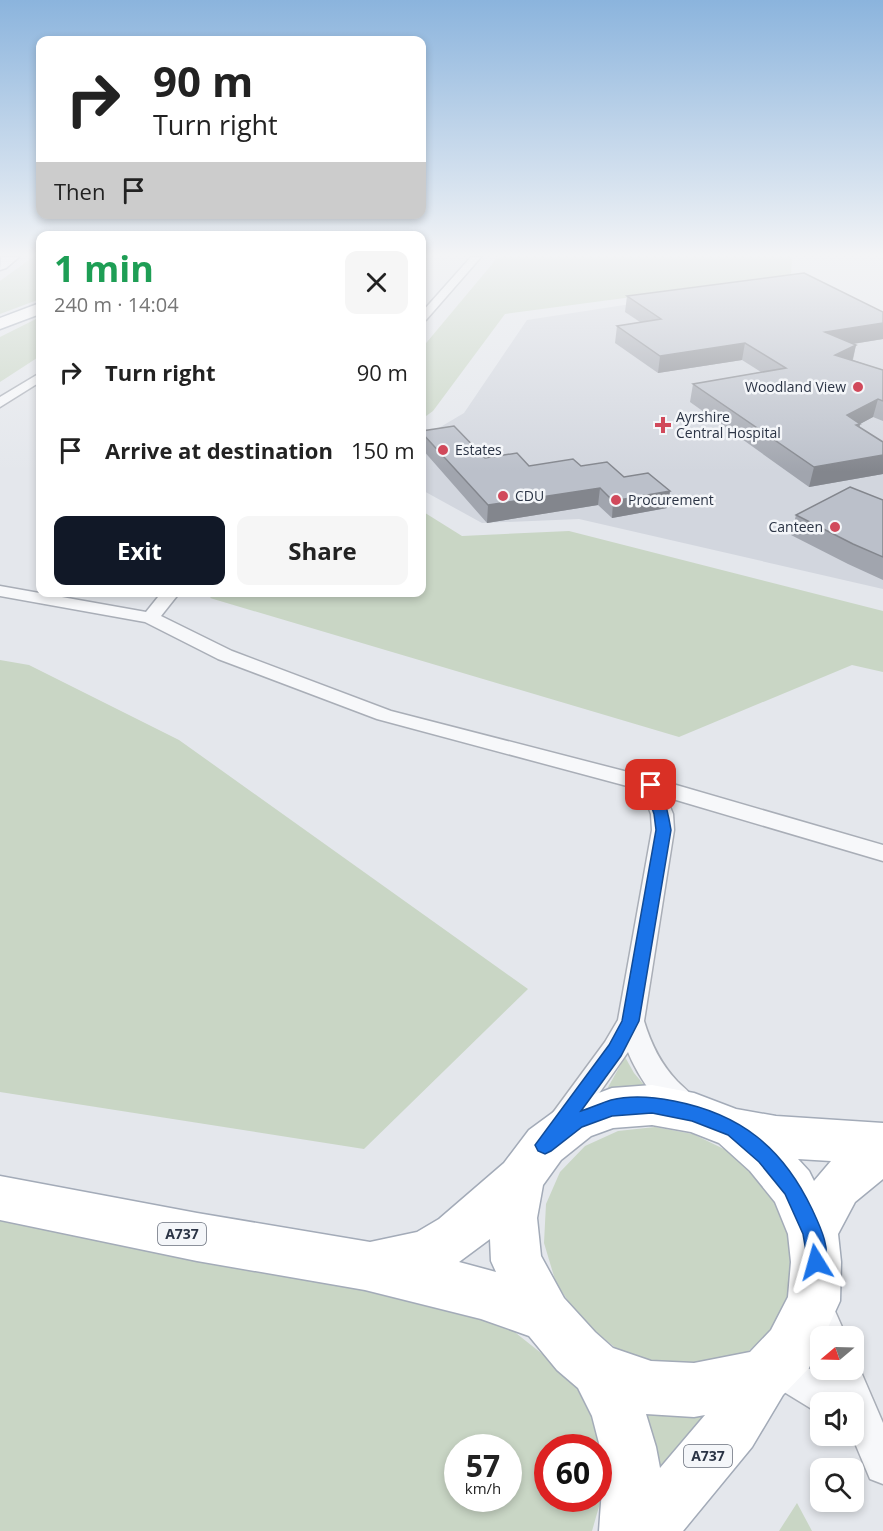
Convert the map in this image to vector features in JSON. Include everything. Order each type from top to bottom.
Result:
[{"type":"main road","name":"A737","points":[[365,1265],[411,1258],[439,1246],[478,1218],[575,1122],[612,1108],[652,1105],[776,1137],[883,1144]]},
{"type":"main road","name":"A737","points":[[645,1531],[732,1427],[769,1371],[821,1319],[813,1234],[792,1187],[766,1156],[714,1121]]},
{"type":"main road","name":"A737","points":[[813,1234],[828,1199],[840,1181],[867,1163],[883,1156]]},
{"type":"main road","name":"A737","points":[[533,1162],[513,1218],[516,1262],[546,1316],[576,1351],[597,1369],[651,1388],[694,1390],[769,1371]]},
{"type":"main road","name":"A737","points":[[0,1198],[197,1237],[365,1265],[482,1293],[546,1316]]},
{"type":"main road","name":"A737","points":[[597,1369],[621,1420],[625,1440],[631,1471],[632,1510],[629,1531]]},
{"type":"street","points":[[0,403],[36,380]]},
{"type":"street","points":[[0,591],[150,618],[225,654],[384,715],[651,785],[883,853]]},
{"type":"street","points":[[150,618],[168,597]]},
{"type":"street","points":[[533,1162],[615,1050],[631,1021],[663,830],[662,814],[651,785]]},
{"type":"street","points":[[631,1021],[637,1046],[656,1079],[714,1121]]},
{"type":"street","points":[[769,1371],[813,1392]]},
{"type":"street","points":[[847,1380],[870,1442]]},
{"type":"shaded area","name":"Ayrshire Central Hospital","points":[[521,328],[883,328],[883,589],[579,519],[482,523],[426,492],[426,436],[464,413]]},
{"type":"green space","points":[[17,328],[36,328],[36,359],[0,382],[0,337]]},
{"type":"green space","points":[[438,328],[494,328],[433,411],[426,416],[426,343]]},
{"type":"green space","points":[[426,514],[462,536],[569,531],[883,611],[883,672],[852,665],[679,737],[210,598],[426,597]]},
{"type":"green space","points":[[0,660],[29,665],[179,740],[528,989],[364,1149],[0,1092]]},
{"type":"green space","points":[[625,1057],[634,1073],[651,1093],[602,1098]]},
{"type":"green space","points":[[655,1127],[693,1134],[730,1152],[761,1180],[784,1214],[794,1254],[792,1293],[775,1328],[745,1354],[705,1368],[660,1366],[617,1349],[581,1320],[556,1283],[544,1243],[546,1204],[560,1172],[585,1146],[618,1131]]},
{"type":"green space","points":[[0,1217],[357,1285],[502,1322],[575,1380],[590,1409],[601,1434],[534,1434],[534,1512],[597,1512],[592,1531],[0,1531]]},
{"type":"green space","points":[[629,1394],[733,1404],[653,1499]]},
{"type":"green space","points":[[797,1503],[812,1531],[779,1531]]},
{"type":"building","points":[[621,328],[848,328],[825,332],[856,345],[835,355],[883,370],[883,401],[878,399],[847,415],[860,424],[856,425],[883,442],[883,455],[814,467],[693,384],[786,368],[745,343],[660,356]]},
{"type":"building","points":[[454,426],[485,458],[517,453],[529,466],[573,459],[581,466],[607,462],[624,477],[648,473],[670,491],[613,501],[600,488],[488,505],[426,437],[426,430]]},
{"type":"building","points":[[850,487],[883,500],[883,557],[796,515]]},
{"type":"place","name":"Woodland View","points":[[858,387]]},
{"type":"place","name":"Ayrshire Central Hospital","points":[[663,425]]},
{"type":"place","name":"Estates","points":[[443,450]]},
{"type":"place","name":"CDU","points":[[503,496]]},
{"type":"place","name":"Procurement","points":[[616,500]]},
{"type":"place","name":"Canteen","points":[[835,527]]},
{"type":"route","points":[[651,785],[662,814],[663,830],[631,1021],[615,1050],[545,1145],[575,1122],[612,1108],[652,1105],[694,1113],[735,1130],[766,1156],[792,1187],[813,1234],[816,1262]]}]
